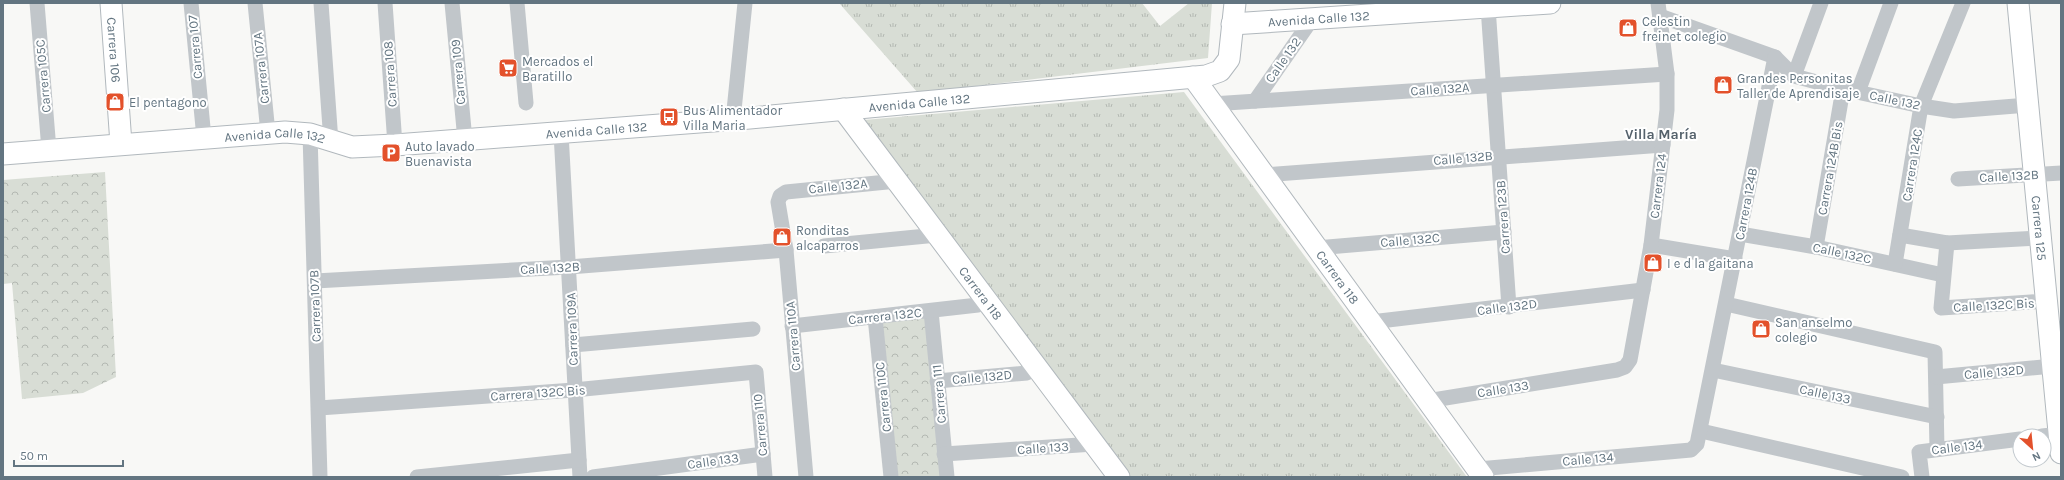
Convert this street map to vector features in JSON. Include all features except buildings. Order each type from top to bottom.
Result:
[{"type":"main road","name":"Carrera 106","points":[[111,3],[121,144]]},
{"type":"main road","name":"Avenida Calle 132","points":[[3,154],[292,132],[310,134],[331,142],[356,147],[395,145],[733,120],[1193,77],[1216,73],[1227,63],[1235,3]]},
{"type":"main road","name":"Avenida Calle 132","points":[[1232,24],[1550,3]]},
{"type":"main road","name":"Carrera 125","points":[[2018,3],[2053,366],[2056,439]]},
{"type":"main road","name":"Carrera 118","points":[[1193,77],[1427,401],[1481,473]]},
{"type":"main road","name":"Carrera 118","points":[[843,109],[1119,477]]},
{"type":"main road","name":"Avenida Calle 132","points":[[3,149],[49,150]]},
{"type":"street","name":"Carrera 105C","points":[[37,3],[49,150]]},
{"type":"street","name":"Carrera 107","points":[[191,3],[204,138]]},
{"type":"street","name":"Carrera 107A","points":[[255,3],[268,133]]},
{"type":"street","points":[[321,3],[331,142]]},
{"type":"street","name":"Carrera 108","points":[[385,3],[395,145]]},
{"type":"street","name":"Carrera 109","points":[[452,3],[465,140]]},
{"type":"street","points":[[517,3],[526,103]]},
{"type":"street","points":[[733,120],[745,3]]},
{"type":"street","points":[[1659,9],[1775,57],[1794,76],[1821,3]]},
{"type":"street","name":"Carrera 124B Bis","points":[[1816,247],[1850,90],[1891,3]]},
{"type":"street","name":"Carrera 124C","points":[[1895,264],[1921,106],[1964,3]]},
{"type":"street","name":"Carrera 123B","points":[[1488,7],[1509,307]]},
{"type":"street","name":"Carrera 124","points":[[1625,367],[1630,360],[1651,245],[1667,110],[1667,74],[1659,9]]},
{"type":"street","name":"Calle 132","points":[[1255,101],[1312,19]]},
{"type":"street","name":"Carrera 124B","points":[[1699,438],[1775,57]]},
{"type":"street","name":"Calle 132A","points":[[1212,104],[1667,74]]},
{"type":"street","name":"Calle 132","points":[[1794,76],[1921,106],[1954,111],[2028,105]]},
{"type":"street","name":"Carrera 109A","points":[[561,133],[580,477]]},
{"type":"street","name":"Carrera 107B","points":[[310,134],[320,477]]},
{"type":"street","name":"Calle 132B","points":[[1263,175],[1498,156],[1663,145]]},
{"type":"street","name":"Calle 132B","points":[[1958,179],[2061,173]]},
{"type":"street","name":"Calle 132A","points":[[780,196],[786,192],[897,181]]},
{"type":"street","name":"Carrera 110A","points":[[780,196],[778,202],[786,250],[806,477]]},
{"type":"street","name":"Calle 132C","points":[[1316,248],[1504,232]]},
{"type":"street","name":"Calle 132C","points":[[1740,234],[1816,247],[1943,275]]},
{"type":"street","points":[[1900,235],[1947,243],[2040,238]]},
{"type":"street","points":[[824,246],[937,236]]},
{"type":"street","points":[[1943,275],[1947,243]]},
{"type":"street","points":[[1651,245],[1735,259]]},
{"type":"street","name":"Calle 132B","points":[[315,281],[569,267],[786,250]]},
{"type":"street","name":"Calle 132C Bis","points":[[1943,275],[1941,308],[2046,301]]},
{"type":"street","name":"Calle 132D","points":[[1371,322],[1509,307],[1642,290]]},
{"type":"street","points":[[1726,304],[1935,352],[1937,449]]},
{"type":"street","name":"Carrera 132C","points":[[792,326],[978,306]]},
{"type":"street","name":"Carrera 111","points":[[931,311],[947,477]]},
{"type":"street","name":"Carrera 110C","points":[[875,317],[891,477]]},
{"type":"street","points":[[573,345],[752,329]]},
{"type":"street","name":"Calle 132D","points":[[1936,377],[2053,366]]},
{"type":"street","name":"Calle 133","points":[[1427,401],[1617,370],[1625,367]]},
{"type":"street","name":"Calle 133","points":[[1713,370],[1937,417]]},
{"type":"street","name":"Carrera 132C Bis","points":[[318,408],[574,390],[756,372]]},
{"type":"street","name":"Carrera 110","points":[[756,372],[764,477]]},
{"type":"street","name":"Calle 132D","points":[[937,381],[1027,373]]},
{"type":"street","points":[[1699,438],[1902,477]]},
{"type":"street","name":"Calle 134","points":[[1481,473],[1691,450],[1699,438]]},
{"type":"street","name":"Calle 134","points":[[1922,477],[1919,452],[2012,440]]},
{"type":"street","name":"Calle 133","points":[[944,454],[1094,444]]},
{"type":"street","name":"Calle 133","points":[[593,477],[763,454]]},
{"type":"street","points":[[417,477],[579,460]]},
{"type":"green space","points":[[839,3],[1142,3],[1160,26],[1189,3],[1212,3],[1208,58],[918,93]]},
{"type":"green space","points":[[1184,92],[1467,477],[1127,477],[864,120]]},
{"type":"green space","points":[[105,172],[116,377],[83,393],[22,399],[12,283],[3,284],[3,180]]},
{"type":"green space","points":[[927,317],[942,477],[896,477],[882,321]]},
{"type":"place","name":"Celestin freinet colegio","points":[[1628,28]]},
{"type":"place","name":"Mercados el Baratillo","points":[[508,68]]},
{"type":"place","name":"Grandes Personitas Taller de Aprendisaje","points":[[1723,85]]},
{"type":"place","name":"El pentagono","points":[[115,102]]},
{"type":"place","name":"Bus Alimentador Villa Maria","points":[[669,117]]},
{"type":"place","name":"Auto lavado Buenavista","points":[[391,153]]},
{"type":"place","name":"Ronditas alcaparros","points":[[782,237]]},
{"type":"place","name":"I e d la gaitana","points":[[1653,263]]},
{"type":"place","name":"San anselmo colegio","points":[[1761,329]]},
{"type":"district","name":"Villa María","points":[[1661,134]]}]
